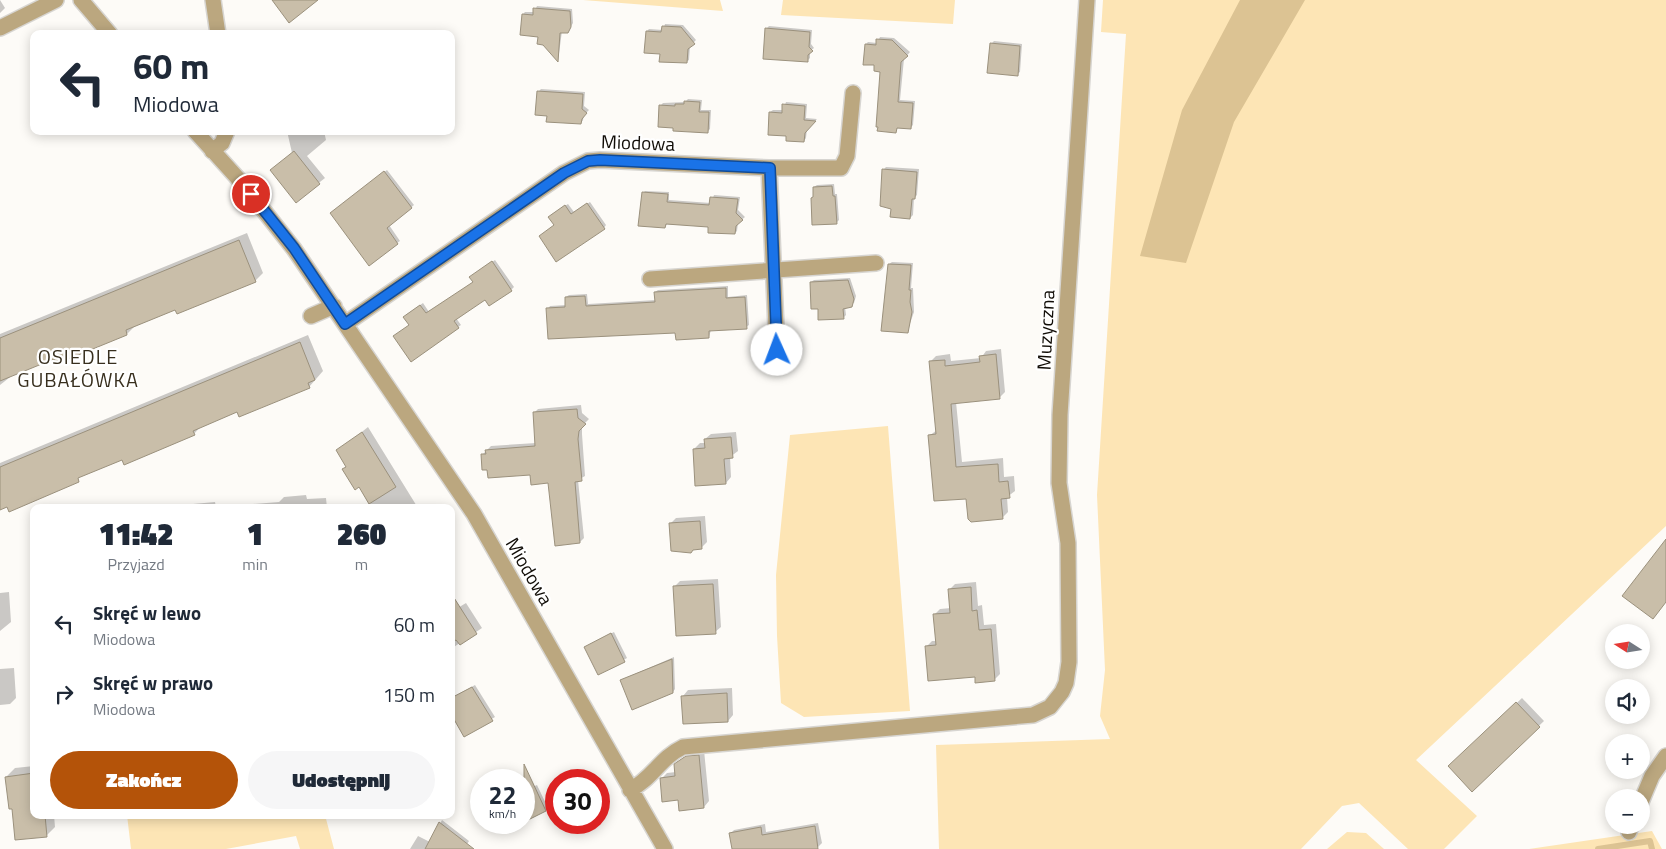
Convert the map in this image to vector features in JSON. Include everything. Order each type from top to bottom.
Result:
[{"type":"street","points":[[0,28],[56,0]]},
{"type":"street","points":[[81,0],[107,30]]},
{"type":"street","points":[[213,0],[217,30]]},
{"type":"street","name":"Muzyczna","points":[[630,790],[643,784],[669,753],[683,746],[1034,714],[1050,707],[1062,692],[1066,683],[1068,662],[1068,543],[1059,483],[1060,415],[1087,0]]},
{"type":"street","name":"Miodowa","points":[[345,324],[564,173],[588,161],[616,160],[770,168],[841,168],[847,156],[853,92]]},
{"type":"street","name":"Miodowa","points":[[198,135],[278,227],[334,306],[474,514],[665,849]]},
{"type":"street","points":[[212,151],[222,143],[225,135]]},
{"type":"street","points":[[770,168],[777,350]]},
{"type":"street","points":[[650,279],[876,263]]},
{"type":"street","points":[[311,316],[334,306]]},
{"type":"street","points":[[1646,789],[1652,776],[1666,756]]},
{"type":"shaded area","points":[[583,0],[720,0],[723,11]]},
{"type":"shaded area","points":[[783,0],[955,0],[953,24],[781,15]]},
{"type":"shaded area","points":[[1103,0],[1666,0],[1666,526],[1416,760],[1477,816],[1444,849],[1408,849],[1359,803],[1342,806],[1301,849],[939,849],[936,745],[1110,739],[1100,716],[1105,670],[1097,495],[1126,34],[1101,32]]},
{"type":"shaded area","points":[[1240,0],[1305,0],[1234,122],[1186,263],[1140,256],[1182,110]]},
{"type":"shaded area","points":[[888,426],[910,711],[804,717],[781,703],[777,636],[776,575],[790,435]]},
{"type":"shaded area","points":[[127,819],[326,819],[334,849],[300,849],[296,836],[226,849],[131,849]]},
{"type":"shaded area","points":[[1650,831],[1652,831],[1662,849],[1529,849],[1632,834],[1650,834]]},
{"type":"shaded area","points":[[1347,832],[1366,833],[1384,849],[1327,849]]},
{"type":"building","points":[[272,0],[318,0],[289,23]]},
{"type":"building","points":[[533,8],[570,11],[571,27],[568,33],[560,33],[558,62],[543,45],[537,44],[538,37],[520,35],[522,14],[533,15]]},
{"type":"building","points":[[662,26],[681,27],[695,44],[688,49],[687,63],[659,62],[660,54],[644,53],[646,31],[661,32]]},
{"type":"building","points":[[765,28],[810,32],[809,47],[813,51],[808,55],[808,62],[763,59]]},
{"type":"building","points":[[876,39],[892,40],[908,56],[901,62],[898,102],[913,103],[911,129],[897,128],[896,133],[877,131],[880,72],[874,71],[874,65],[863,65],[865,44],[876,45]]},
{"type":"building","points":[[990,43],[1020,46],[1018,76],[987,73]]},
{"type":"building","points":[[537,91],[583,94],[582,109],[587,113],[582,119],[581,124],[546,122],[547,116],[535,115]]},
{"type":"building","points":[[684,101],[700,102],[699,112],[709,112],[708,133],[673,131],[673,128],[658,127],[659,105],[675,106],[675,104],[684,104]]},
{"type":"building","points":[[782,104],[805,106],[804,120],[816,121],[805,133],[804,142],[786,141],[786,136],[768,135],[769,112],[782,113]]},
{"type":"building","points":[[294,151],[320,184],[296,203],[270,170]]},
{"type":"building","points":[[882,169],[917,172],[915,199],[912,199],[910,219],[890,217],[891,209],[880,206]]},
{"type":"building","points":[[384,171],[412,208],[387,228],[398,244],[369,266],[330,213]]},
{"type":"building","points":[[832,186],[833,196],[835,196],[837,224],[812,225],[811,198],[813,197],[813,187]]},
{"type":"building","points":[[642,192],[668,194],[667,202],[709,205],[710,197],[738,199],[736,213],[743,220],[736,226],[735,234],[708,233],[708,227],[666,224],[665,228],[638,226]]},
{"type":"building","points":[[587,203],[605,229],[556,262],[539,236],[554,225],[548,217],[565,205],[571,214]]},
{"type":"building","points":[[239,240],[256,282],[177,314],[175,310],[126,330],[127,335],[56,364],[54,359],[0,381],[0,338]]},
{"type":"building","points":[[492,261],[512,291],[489,306],[485,300],[454,321],[459,328],[411,362],[393,336],[409,325],[403,317],[420,305],[426,313],[473,282],[469,277]]},
{"type":"building","points":[[888,264],[911,265],[909,290],[911,290],[910,302],[912,312],[908,333],[881,331]]},
{"type":"building","points":[[848,280],[854,299],[852,307],[843,309],[844,319],[818,320],[818,309],[811,309],[810,282]]},
{"type":"building","points":[[726,288],[726,298],[745,297],[747,329],[709,331],[709,338],[676,340],[675,333],[548,339],[546,308],[565,307],[565,297],[585,296],[586,306],[655,302],[654,292]]},
{"type":"building","points":[[300,342],[315,380],[308,383],[310,388],[239,417],[237,412],[193,431],[195,435],[124,465],[122,460],[78,478],[79,482],[9,512],[7,507],[0,510],[0,467]]},
{"type":"building","points":[[996,354],[1000,399],[951,404],[956,467],[998,464],[999,482],[1008,481],[1010,498],[1001,499],[1003,519],[971,522],[968,519],[966,499],[934,501],[928,435],[936,434],[929,361],[945,360],[945,366],[980,362],[979,356]]},
{"type":"building","points":[[577,409],[578,418],[586,424],[579,431],[578,439],[582,481],[575,482],[580,543],[555,546],[548,483],[531,485],[530,475],[488,478],[487,470],[482,470],[481,454],[486,454],[485,450],[535,446],[533,412]]},
{"type":"building","points":[[362,432],[396,487],[369,504],[359,487],[355,490],[342,469],[346,467],[336,450]]},
{"type":"building","points":[[731,437],[733,458],[724,459],[726,484],[695,486],[693,449],[705,448],[704,439]]},
{"type":"building","points":[[700,521],[702,549],[693,550],[691,553],[671,551],[669,523]]},
{"type":"building","points":[[1666,539],[1666,602],[1653,619],[1622,596]]},
{"type":"building","points":[[713,584],[716,634],[676,636],[673,586]]},
{"type":"building","points":[[971,587],[972,611],[977,610],[979,630],[991,629],[995,681],[975,683],[975,677],[928,681],[925,646],[936,645],[933,614],[950,613],[948,589]]},
{"type":"building","points":[[455,599],[477,634],[460,645],[456,640]]},
{"type":"building","points":[[611,633],[625,662],[598,675],[584,647]]},
{"type":"building","points":[[672,659],[673,693],[632,710],[620,680]]},
{"type":"building","points":[[472,687],[493,721],[464,737],[455,721],[455,696]]},
{"type":"building","points":[[727,693],[728,722],[683,724],[681,696]]},
{"type":"building","points":[[1516,702],[1540,727],[1472,792],[1448,766]]},
{"type":"building","points":[[699,755],[704,808],[679,811],[678,800],[662,802],[660,778],[675,776],[674,764],[686,756]]},
{"type":"building","points":[[30,774],[30,819],[45,819],[47,837],[15,840],[12,809],[9,809],[5,777]]},
{"type":"building","points":[[535,788],[545,809],[545,812],[535,816]]},
{"type":"building","points":[[439,822],[474,849],[425,849]]},
{"type":"building","points":[[815,826],[818,849],[732,849],[729,833],[761,827],[762,835]]},
{"type":"waterway","points":[[1598,849],[1650,841],[1652,849]]},
{"type":"district","name":"OSIEDLE GUBAŁÓWKA","points":[[78,368]]},
{"type":"route","points":[[251,194],[294,248],[345,324],[577,165],[588,161],[616,160],[770,168],[777,350]]}]
